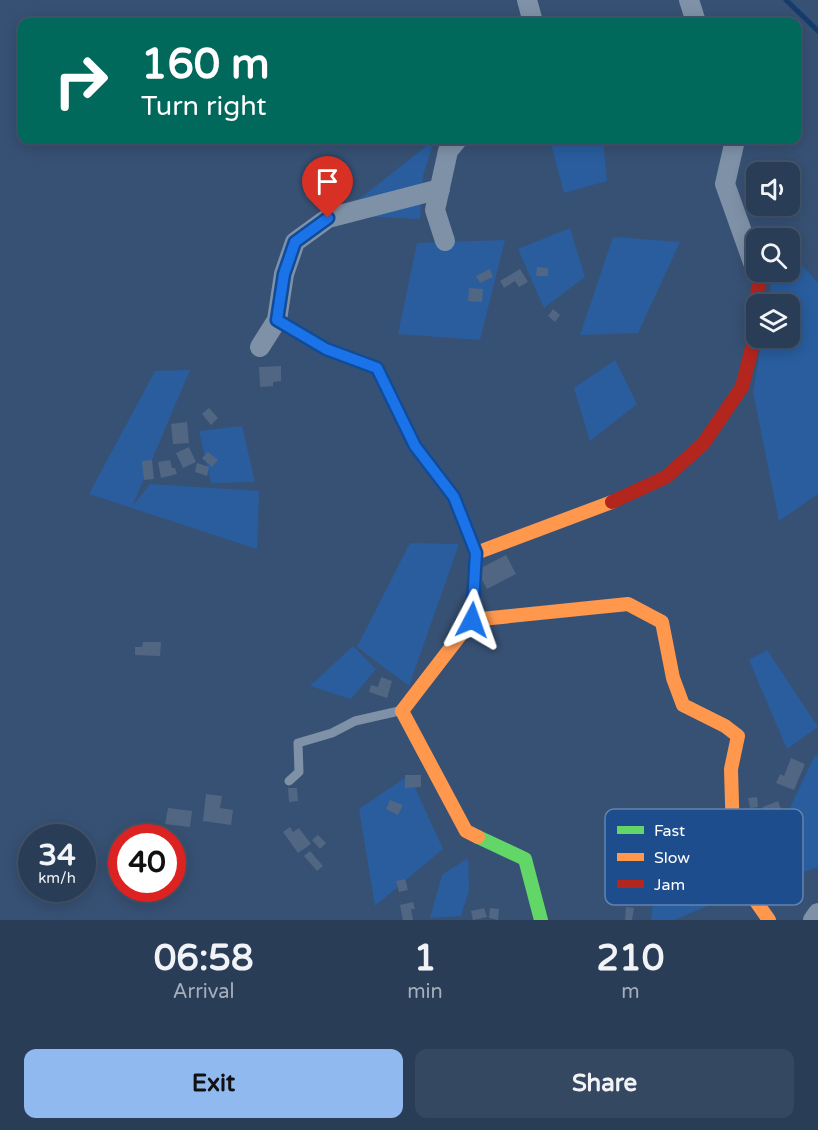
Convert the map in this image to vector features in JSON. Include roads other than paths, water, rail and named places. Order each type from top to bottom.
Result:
[{"type":"street","points":[[527,0],[532,18]]},
{"type":"street","points":[[689,0],[695,18]]},
{"type":"street","points":[[445,241],[435,210],[448,151],[454,144]]},
{"type":"street","points":[[734,144],[725,184],[746,243]]},
{"type":"street","points":[[260,347],[277,320],[284,274],[295,242],[328,218],[440,189]]},
{"type":"street","points":[[476,553],[632,494],[666,477],[703,444],[742,387],[752,348],[759,282]]},
{"type":"street","points":[[277,320],[326,349],[377,368],[415,446],[454,497],[476,553],[472,620],[402,711],[466,831],[525,859],[541,920]]},
{"type":"street","points":[[472,620],[628,604],[662,622],[673,678],[683,705],[725,726],[738,736],[731,769],[732,809]]},
{"type":"street","points":[[758,905],[769,920]]},
{"type":"street","points":[[813,920],[818,913]]},
{"type":"lane","points":[[289,781],[298,772],[298,742],[332,734],[355,721],[402,711]]},
{"type":"waterway","points":[[786,0],[818,31]]}]
